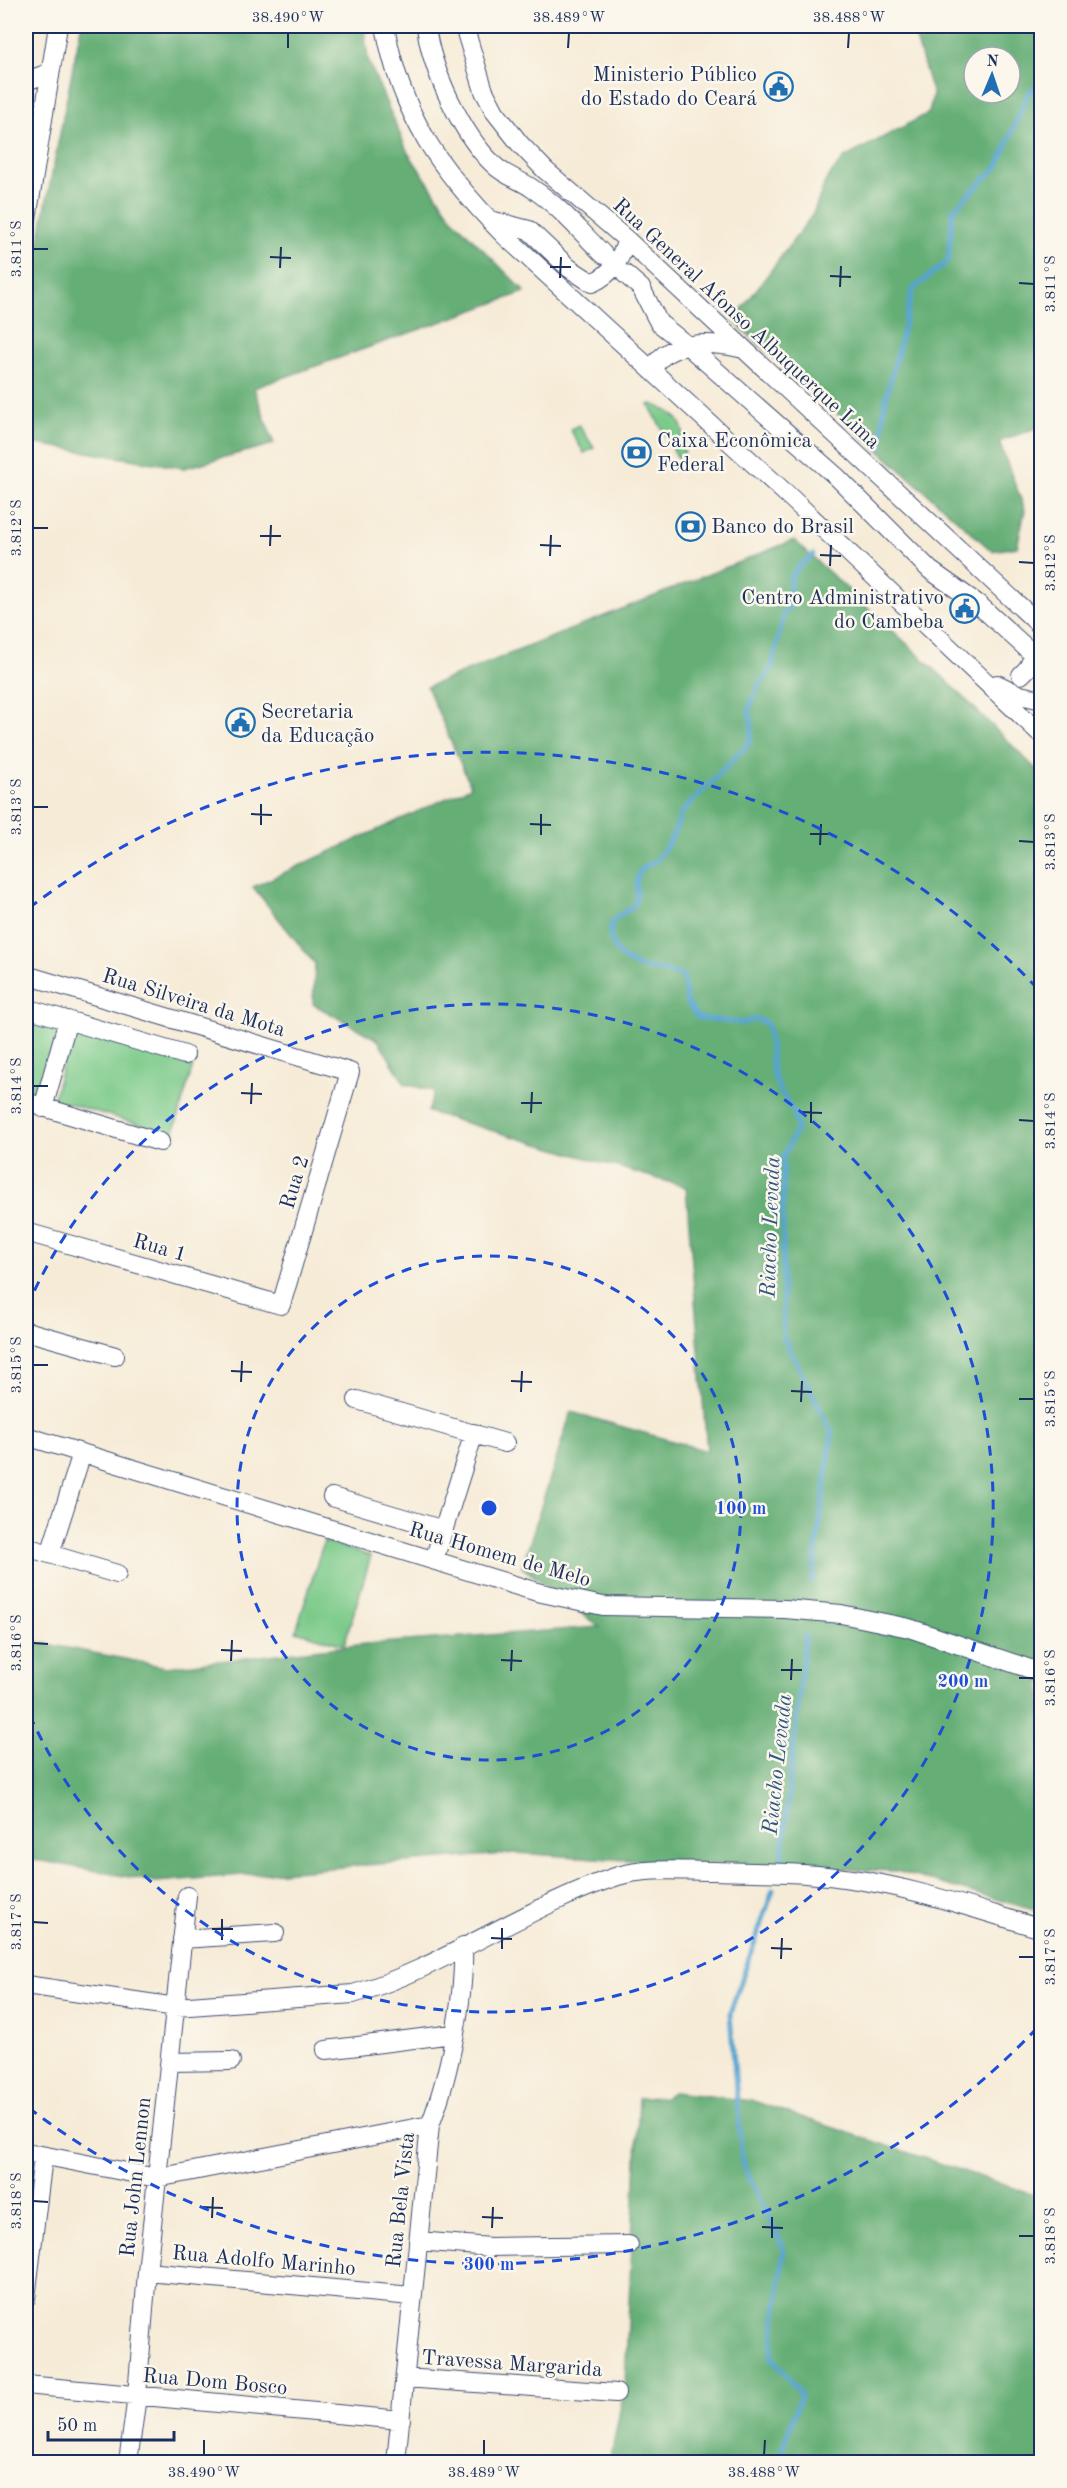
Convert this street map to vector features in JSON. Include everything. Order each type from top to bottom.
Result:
[{"type":"street","points":[[26,225],[58,26]]},
{"type":"street","points":[[385,26],[398,78],[416,122],[441,166],[488,219],[1041,735]]},
{"type":"street","points":[[426,26],[448,96],[485,156],[496,168],[534,189],[604,255]]},
{"type":"street","name":"Rua General Afonso Albuquerque Lima","points":[[464,26],[479,79],[495,112],[520,144],[545,170],[627,240],[1041,627]]},
{"type":"street","points":[[26,81],[49,74]]},
{"type":"street","points":[[488,219],[529,230],[569,268],[592,283],[610,273],[621,257],[627,240]]},
{"type":"street","points":[[625,274],[641,288],[659,323],[837,477],[930,570],[1038,651],[1021,675]]},
{"type":"street","points":[[652,371],[654,366],[669,353],[688,346],[712,342],[741,349]]},
{"type":"street","points":[[977,673],[1020,695],[1041,700]]},
{"type":"street","name":"Rua Silveira da Mota","points":[[26,975],[350,1072]]},
{"type":"street","points":[[26,1008],[185,1055]]},
{"type":"street","points":[[44,1108],[68,1020]]},
{"type":"street","name":"Rua 2","points":[[281,1305],[350,1072]]},
{"type":"street","points":[[26,1102],[160,1142]]},
{"type":"street","name":"Rua 1","points":[[26,1232],[281,1305]]},
{"type":"street","points":[[26,1330],[115,1356]]},
{"type":"street","points":[[357,1400],[505,1443]]},
{"type":"street","points":[[434,1560],[474,1433]]},
{"type":"street","name":"Rua Homem de Melo","points":[[26,1436],[537,1592],[603,1606],[785,1609],[868,1618],[909,1628],[1041,1673]]},
{"type":"street","points":[[50,1554],[82,1453]]},
{"type":"street","points":[[332,1497],[444,1530]]},
{"type":"street","points":[[26,1547],[117,1574]]},
{"type":"street","points":[[26,1985],[176,2007],[353,1994],[376,1987],[568,1895],[620,1875],[674,1870],[846,1878],[884,1885],[1041,1929]]},
{"type":"street","name":"Rua John Lennon","points":[[128,2463],[137,2396],[147,2271],[187,1896]]},
{"type":"street","points":[[182,1939],[275,1933]]},
{"type":"street","name":"Rua Bela Vista","points":[[396,2463],[430,2125],[442,2095],[464,1974],[462,1946]]},
{"type":"street","points":[[326,2050],[453,2034]]},
{"type":"street","points":[[170,2062],[231,2061]]},
{"type":"street","points":[[26,2298],[34,2155],[157,2178],[430,2125]]},
{"type":"street","points":[[418,2241],[490,2247],[629,2245]]},
{"type":"street","name":"Rua Adolfo Marinho","points":[[147,2271],[412,2296]]},
{"type":"street","name":"Travessa Margarida","points":[[405,2378],[616,2393]]},
{"type":"street","name":"Rua Dom Bosco","points":[[26,2385],[401,2420]]},
{"type":"green space","points":[[81,26],[364,26],[368,60],[408,153],[453,219],[525,292],[254,388],[274,444],[184,468],[26,442],[26,307]]},
{"type":"green space","points":[[912,26],[1041,26],[1041,426],[999,442],[1025,510],[1017,547],[992,551],[733,321],[813,214],[826,180],[844,158],[929,113],[933,95]]},
{"type":"green space","points":[[652,404],[669,412],[682,428],[684,453],[678,458],[649,405]]},
{"type":"green space","points":[[579,425],[594,448],[584,453],[570,429]]},
{"type":"green space","points":[[794,540],[943,677],[1041,774],[1041,1912],[896,1871],[674,1863],[516,1853],[156,1882],[26,1858],[26,1640],[166,1667],[366,1644],[599,1627],[522,1567],[571,1412],[707,1451],[686,1187],[428,1112],[434,1091],[405,1084],[378,1040],[313,1004],[315,964],[253,887],[471,787],[427,687]]},
{"type":"green space","points":[[26,1017],[59,1027],[39,1095],[26,1091]]},
{"type":"green space","points":[[72,1031],[193,1066],[173,1134],[53,1099]]},
{"type":"green space","points":[[324,1541],[371,1556],[344,1645],[296,1631]]},
{"type":"green space","points":[[673,2092],[753,2101],[1041,2197],[1041,2462],[610,2462],[625,2384],[639,2098],[665,2097]]},
{"type":"waterway","name":"Riacho Levada","points":[[881,448],[884,407],[913,289],[948,261],[953,210],[998,166],[1029,92],[1042,82]]},
{"type":"waterway","name":"Riacho Levada","points":[[812,1582],[832,1433],[783,1336],[783,1157],[797,1128],[794,1113],[779,1089],[773,1073],[768,1028],[765,1022],[754,1019],[744,1023],[698,1018],[687,1003],[683,977],[640,967],[626,960],[617,951],[610,934],[617,917],[634,905],[640,872],[656,860],[665,848],[675,831],[681,813],[749,743],[752,729],[749,709],[759,685],[771,670],[784,614],[791,604],[790,579],[798,567],[813,555]]},
{"type":"waterway","name":"Riacho Levada","points":[[782,1859],[805,1636]]},
{"type":"waterway","points":[[773,1890],[730,2013],[742,2162],[784,2249],[771,2356],[801,2394],[778,2462]]},
{"type":"place","name":"Ministerio Público do Estado do Ceará","points":[[778,86]]},
{"type":"place","name":"Caixa Econômica Federal","points":[[636,452]]},
{"type":"place","name":"Banco do Brasil","points":[[690,526]]},
{"type":"place","name":"Centro Administrativo do Cambeba","points":[[965,609]]},
{"type":"place","name":"Secretaria da Educação","points":[[240,723]]}]
